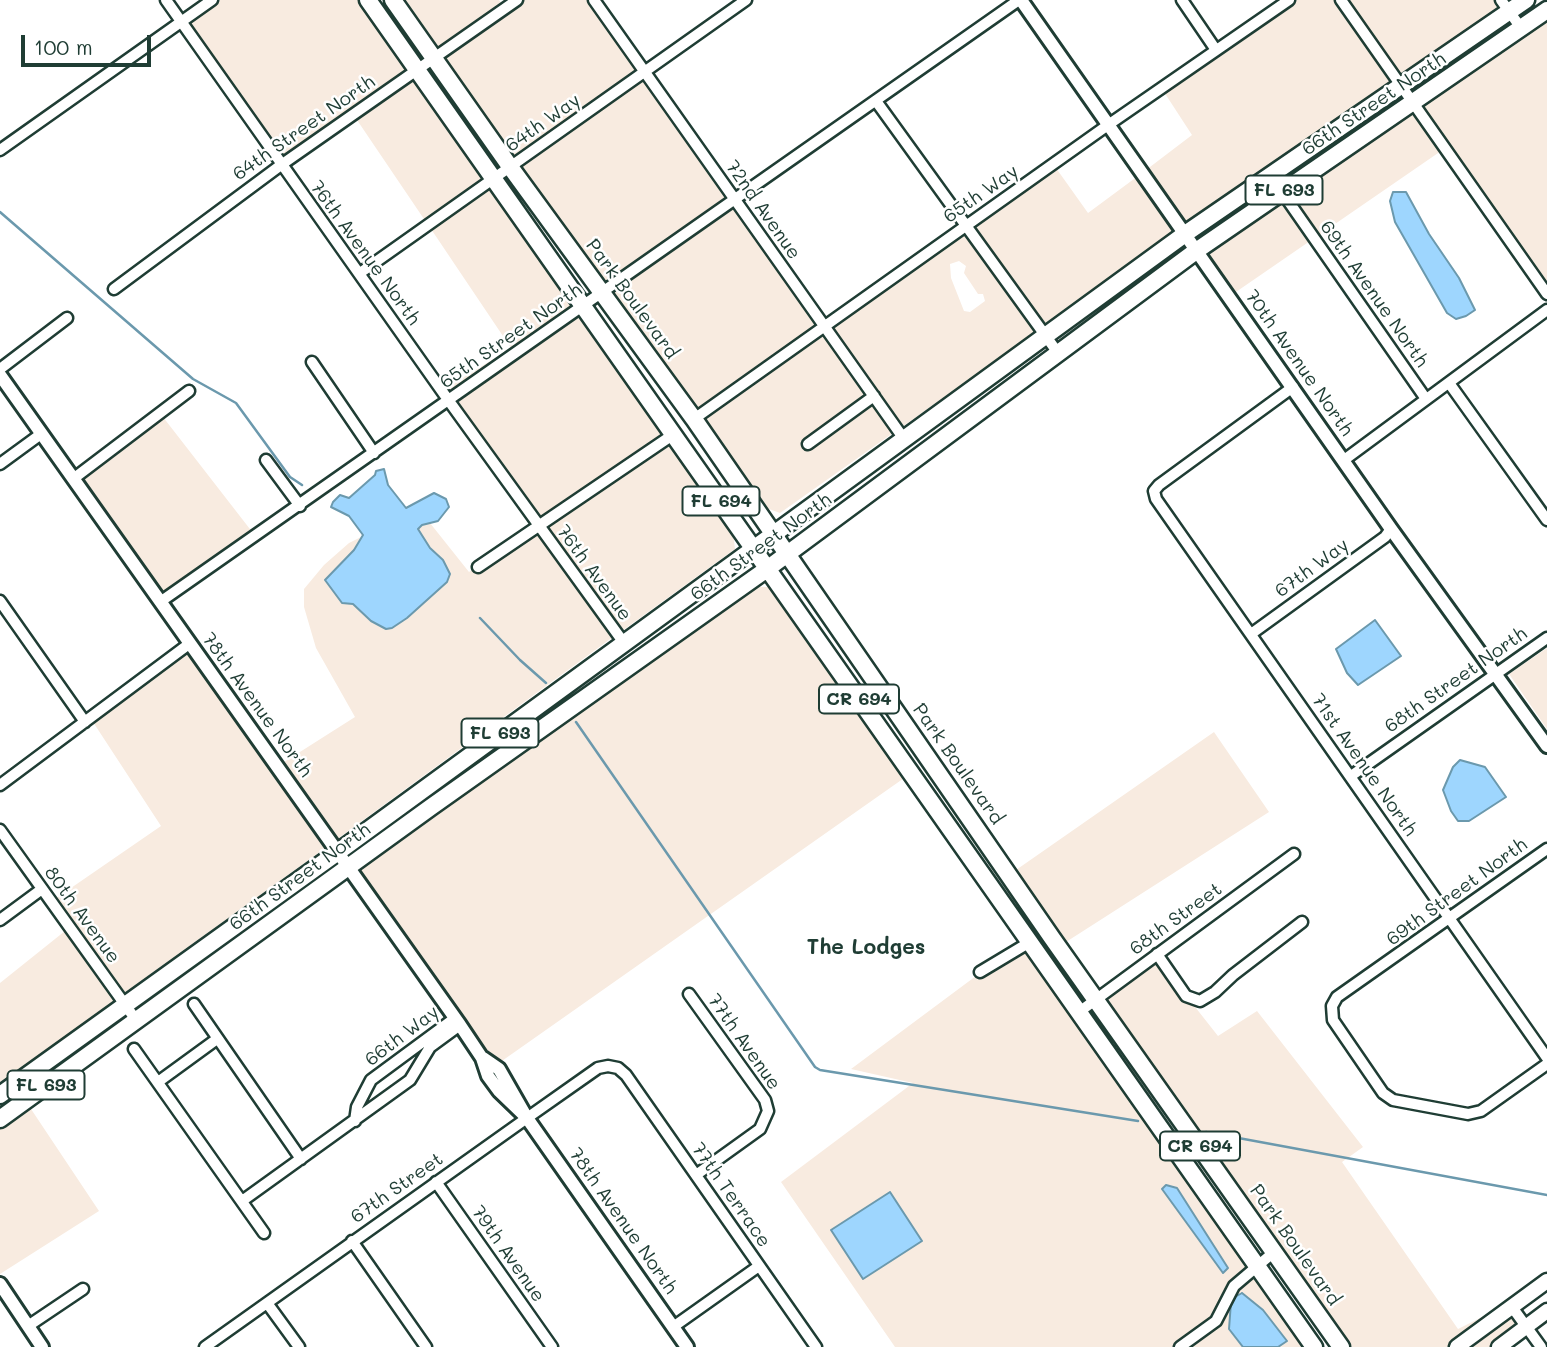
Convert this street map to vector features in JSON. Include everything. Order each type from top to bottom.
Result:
[{"type":"main road","name":"FL 694","points":[[368,0],[767,569]]},
{"type":"main road","name":"Park Boulevard","points":[[393,0],[510,168],[694,419],[957,800],[1341,1347]]},
{"type":"main road","name":"66th Street North","points":[[0,1095],[1185,234],[1401,86],[1505,6],[1526,0]]},
{"type":"main road","name":"66th Street North","points":[[0,1119],[788,554],[1196,251],[1547,10]]},
{"type":"main road","name":"CR 694","points":[[767,569],[1314,1347]]},
{"type":"main road","points":[[901,758],[918,766],[937,793],[948,802],[957,800]]},
{"type":"main road","points":[[1457,1347],[1547,1281]]},
{"type":"main road","points":[[1499,1347],[1547,1311]]},
{"type":"street","name":"76th Avenue North","points":[[166,0],[537,525]]},
{"type":"street","points":[[0,150],[212,0]]},
{"type":"street","name":"64th Street North","points":[[114,289],[281,165],[517,0]]},
{"type":"street","name":"72nd Avenue","points":[[594,0],[904,439]]},
{"type":"street","name":"64th Way","points":[[360,273],[746,0]]},
{"type":"street","name":"65th Street North","points":[[160,602],[1020,0]]},
{"type":"street","name":"70th Avenue North","points":[[1020,0],[1494,675],[1547,746]]},
{"type":"street","points":[[1182,0],[1216,50]]},
{"type":"street","name":"65th Way","points":[[694,419],[1289,0]]},
{"type":"street","points":[[1341,0],[1547,295]]},
{"type":"street","points":[[1505,6],[1521,28]]},
{"type":"street","points":[[876,101],[1058,353]]},
{"type":"street","name":"69th Avenue North","points":[[1278,170],[1282,191],[1426,399]]},
{"type":"street","points":[[1344,460],[1547,310]]},
{"type":"street","points":[[0,369],[67,318]]},
{"type":"street","points":[[312,362],[374,453]]},
{"type":"street","name":"78th Avenue North","points":[[0,375],[457,1022],[482,1058],[488,1076],[499,1091],[527,1118],[687,1347]]},
{"type":"street","points":[[1448,383],[1547,520]]},
{"type":"street","name":"71st Avenue North","points":[[1293,387],[1159,485],[1154,491],[1156,499],[1547,1058]]},
{"type":"street","points":[[73,480],[189,391]]},
{"type":"street","points":[[808,444],[874,396]]},
{"type":"street","points":[[478,567],[674,433]]},
{"type":"street","points":[[0,464],[41,434]]},
{"type":"street","points":[[267,460],[300,506]]},
{"type":"street","name":"76th Avenue","points":[[537,525],[624,643]]},
{"type":"street","name":"67th Way","points":[[1251,634],[1385,537],[1391,529]]},
{"type":"street","points":[[0,601],[85,722]]},
{"type":"street","name":"68th Street North","points":[[1351,776],[1547,638]]},
{"type":"street","points":[[0,785],[189,644]]},
{"type":"street","name":"80th Avenue","points":[[0,830],[136,1020]]},
{"type":"street","name":"69th Street North","points":[[1547,849],[1337,997],[1332,1006],[1333,1020],[1384,1093],[1393,1100],[1468,1114],[1481,1111],[1547,1064]]},
{"type":"street","name":"68th Street","points":[[1079,1012],[1294,854]]},
{"type":"street","points":[[0,920],[42,889]]},
{"type":"street","points":[[1157,954],[1186,996],[1200,1001],[1302,922]]},
{"type":"street","points":[[980,972],[1030,942]]},
{"type":"street","name":"77th Avenue","points":[[689,994],[765,1100],[768,1111],[760,1129],[696,1175]]},
{"type":"street","points":[[194,1004],[301,1159]]},
{"type":"street","name":"66th Way","points":[[355,1121],[357,1107],[371,1080],[457,1022]]},
{"type":"street","name":"66th Way","points":[[242,1201],[410,1080],[430,1047],[457,1022]]},
{"type":"street","points":[[158,1082],[217,1039]]},
{"type":"street","points":[[134,1049],[264,1233]]},
{"type":"street","name":"67th Street","points":[[205,1347],[598,1068],[613,1066]]},
{"type":"street","name":"77th Terrace","points":[[613,1066],[626,1074],[816,1347]]},
{"type":"street","name":"79th Avenue","points":[[436,1182],[552,1347]]},
{"type":"street","points":[[352,1241],[426,1347]]},
{"type":"street","points":[[1180,1347],[1216,1321],[1234,1286],[1274,1252]]},
{"type":"street","points":[[673,1327],[759,1266]]},
{"type":"street","points":[[0,1284],[39,1346]]},
{"type":"street","points":[[27,1326],[83,1289]]},
{"type":"street","points":[[267,1303],[299,1347]]},
{"type":"street","points":[[1512,1307],[1541,1347]]},
{"type":"shaded area","points":[[220,0],[359,0],[408,70],[283,158],[188,22]]},
{"type":"shaded area","points":[[400,0],[499,0],[502,4],[436,51]]},
{"type":"shaded area","points":[[524,0],[588,0],[639,72],[514,160],[441,58]]},
{"type":"shaded area","points":[[1297,0],[1335,0],[1392,82],[1186,227],[1146,170],[1192,135],[1164,92]]},
{"type":"shaded area","points":[[1347,0],[1495,0],[1500,7],[1400,76]]},
{"type":"shaded area","points":[[1547,15],[1547,285],[1420,104]]},
{"type":"shaded area","points":[[413,78],[485,180],[426,222],[357,120],[324,140]]},
{"type":"shaded area","points":[[644,79],[729,199],[604,287],[519,168]]},
{"type":"shaded area","points":[[1411,109],[1441,151],[1319,235],[1290,193]]},
{"type":"shaded area","points":[[1056,168],[1088,213],[1138,176],[1178,233],[1044,326],[973,227]]},
{"type":"shaded area","points":[[491,188],[575,307],[452,394],[448,387],[511,348],[431,229]]},
{"type":"shaded area","points":[[1281,199],[1310,241],[1233,294],[1204,253]]},
{"type":"shaded area","points":[[734,206],[817,325],[695,412],[609,294]]},
{"type":"shaded area","points":[[965,232],[1036,332],[902,427],[830,326]],"holes":[[[959,261],[966,266],[964,273],[978,294],[983,294],[985,301],[970,312],[964,311],[951,278],[950,264]]]},
{"type":"shaded area","points":[[580,315],[664,435],[539,519],[457,401]]},
{"type":"shaded area","points":[[822,332],[867,396],[802,444],[807,450],[872,403],[893,433],[780,513],[761,506],[700,419]]},
{"type":"shaded area","points":[[163,417],[253,533],[164,594],[81,479]]},
{"type":"shaded area","points":[[669,442],[733,533],[735,549],[622,631],[544,526]]},
{"type":"shaded area","points":[[430,523],[469,572],[473,569],[476,573],[536,532],[613,637],[336,840],[281,764],[355,717],[316,648],[304,607],[304,589],[324,565],[349,543],[361,537],[354,550],[325,580],[342,603],[353,604],[380,627],[392,628],[447,582],[443,560],[430,548],[418,529]]},
{"type":"shaded area","points":[[750,587],[773,587],[907,776],[499,1063],[484,1052],[356,869]]},
{"type":"shaded area","points":[[1547,648],[1547,729],[1509,674]]},
{"type":"shaded area","points":[[188,651],[328,846],[123,994],[55,899],[161,826],[93,722]]},
{"type":"shaded area","points":[[1214,732],[1269,812],[1066,942],[1016,870]]},
{"type":"shaded area","points":[[65,931],[115,1000],[0,1084],[0,983]]},
{"type":"shaded area","points":[[1027,948],[1249,1267],[1231,1282],[1213,1318],[1172,1347],[895,1347],[781,1182],[913,1083],[851,1069],[976,976],[979,978]],"holes":[[[1166,1185],[1177,1188],[1228,1268],[1223,1273],[1163,1189]]]},
{"type":"shaded area","points":[[1155,960],[1182,999],[1192,1003],[1218,1036],[1257,1011],[1363,1147],[1342,1162],[1458,1329],[1506,1305],[1449,1347],[1352,1347],[1105,997]]},
{"type":"shaded area","points":[[29,1106],[99,1211],[0,1274],[0,1127]]},
{"type":"shaded area","points":[[1254,1274],[1305,1347],[1278,1347],[1287,1341],[1263,1310],[1242,1293],[1233,1298],[1238,1288]]},
{"type":"shaded area","points":[[1231,1302],[1229,1329],[1243,1347],[1187,1347]]},
{"type":"shaded area","points":[[1511,1313],[1520,1326],[1491,1347],[1465,1347]]},
{"type":"water","points":[[1393,192],[1406,192],[1429,234],[1459,278],[1475,310],[1466,316],[1456,319],[1447,313],[1395,222],[1390,201]]},
{"type":"water","points":[[384,469],[388,485],[406,508],[434,493],[446,499],[449,507],[438,521],[422,525],[418,529],[430,548],[443,560],[450,574],[447,582],[407,618],[386,629],[371,621],[353,604],[342,603],[325,580],[354,550],[363,535],[349,516],[331,507],[333,502],[340,495],[349,498],[375,475],[376,471]]},
{"type":"water","points":[[1375,620],[1401,656],[1358,685],[1347,673],[1336,649]]},
{"type":"water","points":[[1460,760],[1485,767],[1506,797],[1469,821],[1458,821],[1443,790],[1453,767]]},
{"type":"water","points":[[1166,1185],[1177,1188],[1228,1268],[1223,1273],[1162,1189]]},
{"type":"water","points":[[890,1192],[922,1241],[863,1279],[831,1230]]},
{"type":"water","points":[[1242,1293],[1263,1310],[1287,1341],[1278,1347],[1243,1347],[1229,1329],[1231,1302]]},
{"type":"waterway","points":[[0,212],[193,379],[236,403],[290,477],[302,485]]},
{"type":"waterway","points":[[480,618],[546,683]]},
{"type":"waterway","points":[[576,722],[815,1067],[820,1070],[1138,1121]]},
{"type":"waterway","points":[[1206,1132],[1547,1195]]},
{"type":"district","name":"The Lodges","points":[[866,948]]}]
